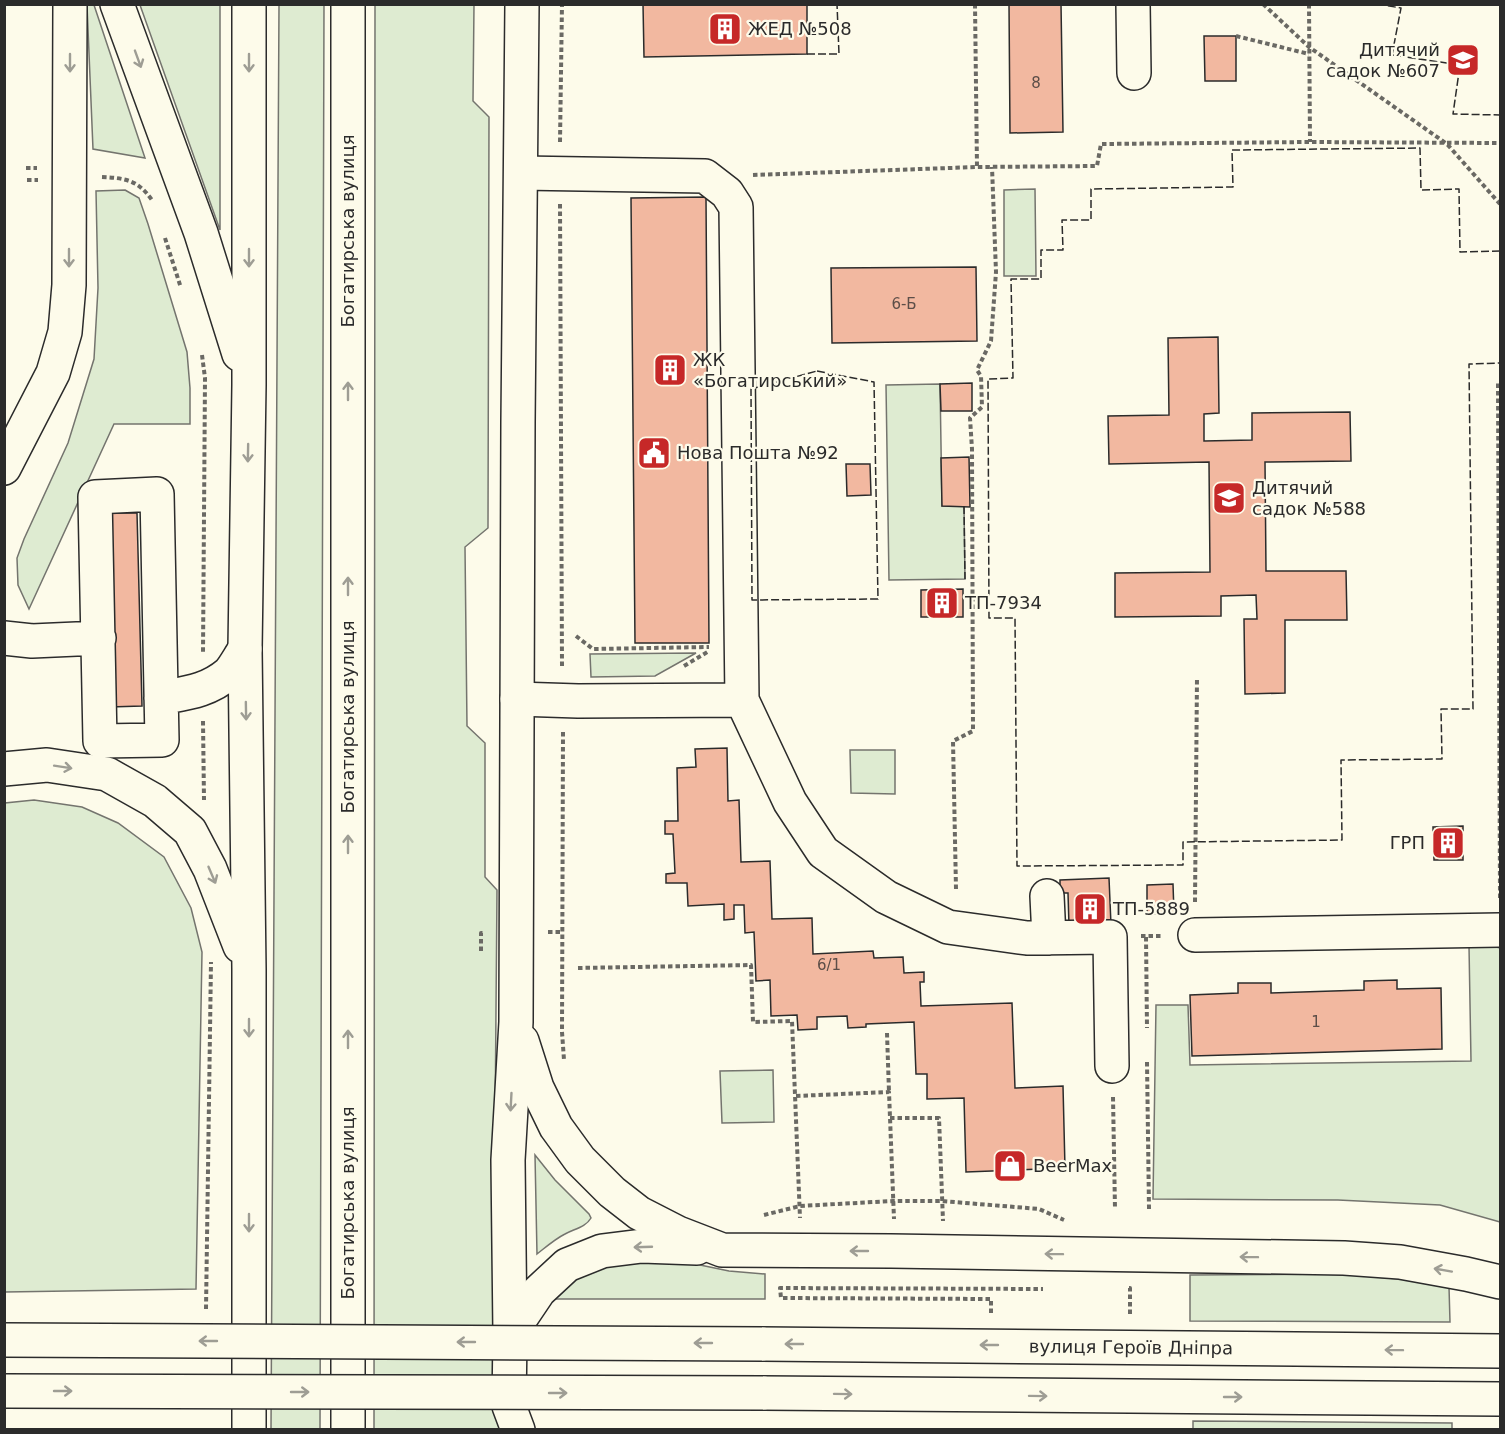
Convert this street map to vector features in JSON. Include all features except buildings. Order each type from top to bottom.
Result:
[{"type":"main road","points":[[4,468],[53,373],[65,332],[69,285],[70,4]]},
{"type":"main road","points":[[117,4],[201,233],[249,385]]},
{"type":"main road","points":[[249,4],[249,385],[245,648],[249,970],[249,1430]]},
{"type":"main road","name":"Богатирська вулиця","points":[[348,4],[348,1430]]},
{"type":"main road","points":[[518,1430],[509,1406],[508,1160],[516,1022],[522,4]]},
{"type":"main road","points":[[1133,4],[1134,74]]},
{"type":"main road","points":[[521,173],[705,176],[727,193],[736,207],[742,700],[790,802],[824,852],[886,897],[948,927],[1027,938],[1110,937],[1112,1066]]},
{"type":"main road","points":[[157,494],[161,698],[162,740],[100,741],[95,497],[157,494]]},
{"type":"main road","points":[[4,612],[12,622],[18,639],[99,638]]},
{"type":"main road","points":[[161,698],[202,690],[230,672],[245,648]]},
{"type":"main road","points":[[517,699],[742,700]]},
{"type":"main road","points":[[4,769],[47,765],[106,774],[155,801],[190,831],[210,869],[249,970]]},
{"type":"main road","points":[[1047,896],[1049,938]]},
{"type":"main road","points":[[1195,935],[1500,930]]},
{"type":"main road","points":[[516,1022],[537,1088],[556,1127],[580,1160],[612,1192],[639,1213],[678,1233],[722,1250]]},
{"type":"main road","points":[[510,1334],[540,1291],[567,1266],[602,1251],[642,1246],[722,1250],[1344,1258],[1400,1262],[1500,1282]]},
{"type":"main road","name":"вулиця Героїв Дніпра","points":[[4,1340],[1500,1351]]},
{"type":"main road","points":[[4,1390],[1500,1399]]},
{"type":"path","points":[[562,4],[560,173],[562,1032],[565,1065]]},
{"type":"path","points":[[975,4],[977,167]]},
{"type":"path","points":[[1263,4],[1309,46],[1445,143],[1500,204]]},
{"type":"path","points":[[1309,4],[1310,142]]},
{"type":"path","points":[[1236,36],[1309,54]]},
{"type":"path","points":[[705,176],[977,167],[1097,166],[1101,144],[1500,143]]},
{"type":"path","points":[[956,889],[954,741],[973,731],[970,418],[982,408],[981,376],[977,370],[991,341],[996,272],[992,167]]},
{"type":"path","points":[[96,176],[126,178],[144,188],[153,201]]},
{"type":"path","points":[[164,234],[182,290]]},
{"type":"path","points":[[199,345],[205,378],[202,690],[204,806]]},
{"type":"path","points":[[1500,382],[1498,383],[1500,902]]},
{"type":"path","points":[[576,636],[593,649],[716,647],[676,671]]},
{"type":"path","points":[[1110,937],[1195,935],[1197,678]]},
{"type":"path","points":[[1146,936],[1147,1031]]},
{"type":"path","points":[[206,1312],[211,960]]},
{"type":"path","points":[[578,968],[751,965],[753,1022],[792,1021],[800,1222]]},
{"type":"path","points":[[887,1033],[894,1223]]},
{"type":"path","points":[[1147,1055],[1149,1209]]},
{"type":"path","points":[[1112,1066],[1115,1209]]},
{"type":"path","points":[[796,1096],[889,1092]]},
{"type":"path","points":[[890,1119],[939,1118],[943,1222]]},
{"type":"path","points":[[762,1216],[800,1206],[942,1201],[1039,1209],[1073,1224]]},
{"type":"path","points":[[991,1313],[991,1299],[781,1298],[780,1288],[1014,1289]]},
{"type":"path","points":[[1130,1288],[1130,1316]]},
{"type":"green space","points":[[324,4],[320,1429],[271,1429],[279,5]]},
{"type":"green space","points":[[87,5],[94,5],[145,158],[93,149]]},
{"type":"green space","points":[[140,5],[220,5],[220,230]]},
{"type":"green space","points":[[375,5],[474,5],[473,101],[489,117],[488,528],[465,547],[467,726],[485,743],[485,877],[497,890],[493,1369],[503,1429],[374,1429]]},
{"type":"green space","points":[[1035,189],[1036,276],[1004,276],[1004,190]]},
{"type":"green space","points":[[125,190],[139,198],[187,352],[190,424],[114,424],[29,609],[18,585],[17,558],[68,443],[94,359],[98,288],[96,191]]},
{"type":"green space","points":[[940,384],[942,506],[964,506],[965,579],[889,580],[886,385]]},
{"type":"green space","points":[[696,653],[655,676],[591,677],[590,654]]},
{"type":"green space","points":[[850,750],[895,750],[895,794],[851,793]]},
{"type":"green space","points":[[34,800],[82,807],[118,823],[164,857],[191,908],[202,952],[196,1289],[5,1292],[5,803]]},
{"type":"green space","points":[[1469,946],[1500,948],[1500,1222],[1440,1205],[1338,1200],[1153,1199],[1156,1005],[1188,1005],[1190,1065],[1471,1061]]},
{"type":"green space","points":[[773,1070],[774,1122],[722,1123],[720,1071]]},
{"type":"green space","points":[[535,1155],[591,1218],[583,1226],[561,1236],[537,1254]]},
{"type":"green space","points":[[676,1260],[729,1271],[765,1274],[765,1299],[555,1299],[565,1284],[597,1262]]},
{"type":"green space","points":[[1341,1274],[1411,1280],[1449,1287],[1450,1322],[1190,1321],[1190,1275]]},
{"type":"green space","points":[[1193,1421],[1452,1423],[1452,1430],[1193,1430]]},
{"type":"fence","points":[[807,54],[839,54],[837,4]]},
{"type":"fence","points":[[1377,4],[1401,8],[1392,55],[1460,65],[1453,114],[1500,115]]},
{"type":"fence","points":[[1500,251],[1460,252],[1459,189],[1421,190],[1420,148],[1232,150],[1233,187],[1091,189],[1091,220],[1062,220],[1063,250],[1041,250],[1041,279],[1011,279],[1013,378],[988,379],[989,618],[1015,618],[1017,866],[1183,865],[1183,842],[1342,840],[1341,760],[1442,759],[1441,709],[1473,709],[1469,364],[1500,363]]},
{"type":"fence","points":[[817,371],[874,382],[878,599],[752,600],[751,389],[817,371]]},
{"type":"fence","points":[[964,506],[965,579]]},
{"type":"place","name":"ЖЕД №508","points":[[725,29]]},
{"type":"place","name":"Дитячий садок №607","points":[[1463,60]]},
{"type":"place","name":"ЖК «Богатирський»","points":[[670,370]]},
{"type":"place","name":"Нова Пошта №92","points":[[654,453]]},
{"type":"place","name":"Дитячий садок №588","points":[[1229,498]]},
{"type":"place","name":"ТП-7934","points":[[942,603]]},
{"type":"place","name":"ГРП","points":[[1448,843]]},
{"type":"place","name":"ТП-5889","points":[[1090,909]]},
{"type":"place","name":"BeerMax","points":[[1010,1166]]}]
